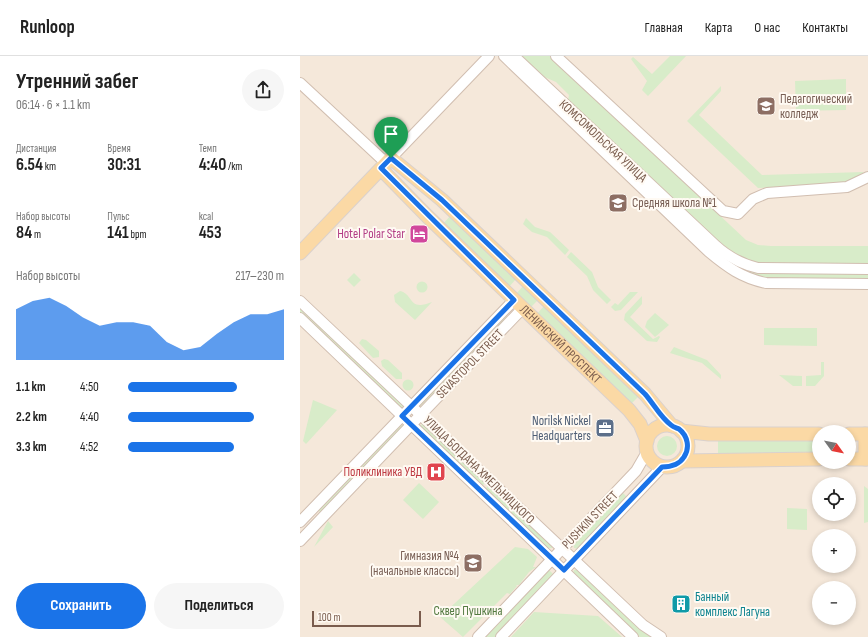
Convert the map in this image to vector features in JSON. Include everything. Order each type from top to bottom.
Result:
[{"type":"main road","points":[[300,253],[386,163]]},
{"type":"main road","name":"ЛЕНИНСКИЙ ПРОСПЕКТ","points":[[386,163],[519,304],[629,410],[640,424],[647,446]]},
{"type":"main road","name":"ЛЕНИНСКИЙ ПРОСПЕКТ","points":[[386,163],[442,200],[640,389],[677,428]]},
{"type":"main road","points":[[677,428],[686,438],[688,446],[686,454],[682,461],[674,466],[662,467],[653,462],[647,446],[650,434],[656,428],[664,426],[677,428],[709,434],[812,434]]},
{"type":"main road","points":[[856,434],[867,434],[867,459],[856,459]]},
{"type":"main road","points":[[682,461],[812,459]]},
{"type":"street","points":[[300,83],[386,163],[489,56]]},
{"type":"street","name":"КОМСОМОЛЬСКАЯ УЛИЦА","points":[[504,56],[531,77],[671,209],[726,266],[748,279],[781,284],[868,284]]},
{"type":"street","name":"КОМСОМОЛЬСКАЯ УЛИЦА","points":[[514,56],[531,77]]},
{"type":"street","points":[[556,56],[723,211],[738,214],[753,199],[767,193],[847,187],[868,177]]},
{"type":"street","name":"КОМСОМОЛЬСКАЯ УЛИЦА","points":[[671,209],[722,252],[746,265],[771,269],[868,269]]},
{"type":"street","name":"УЛИЦА БОГДАНА ХМЕЛЬНИЦКОГО","points":[[300,301],[643,625],[661,637]]},
{"type":"street","name":"SEVASTOPOL STREET","points":[[300,522],[412,406],[519,304]]},
{"type":"street","name":"SEVASTOPOL STREET","points":[[300,541],[421,415],[519,304]]},
{"type":"street","name":"УЛИЦА БОГДАНА ХМЕЛЬНИЦКОГО","points":[[300,318],[633,637]]},
{"type":"street","name":"PUSHKIN STREET","points":[[478,637],[636,471],[647,446]]},
{"type":"street","name":"PUSHKIN STREET","points":[[501,637],[662,467]]},
{"type":"street","points":[[311,510],[320,520]]},
{"type":"shaded area","points":[[300,56],[868,56],[868,637],[300,637]]},
{"type":"green space","points":[[521,56],[550,56],[746,240],[758,245],[771,246],[868,246],[868,264],[766,264],[743,259],[723,247],[568,100],[569,95],[556,82],[542,76]]},
{"type":"green space","points":[[670,56],[686,56],[648,96],[642,90],[647,81],[631,59],[633,57],[652,74]]},
{"type":"green space","points":[[846,79],[846,110],[796,111],[795,81]]},
{"type":"green space","points":[[721,86],[721,91],[699,115],[762,175],[864,172],[846,184],[758,188],[687,121]]},
{"type":"green space","points":[[450,216],[516,279],[509,287],[443,224]]},
{"type":"green space","points":[[526,218],[535,227],[550,232],[569,250],[565,255],[547,237],[532,232],[523,224]]},
{"type":"green space","points":[[571,252],[592,272],[598,287],[611,300],[607,304],[593,290],[587,276],[567,257]]},
{"type":"green space","points":[[729,262],[748,271],[758,273],[868,274],[868,280],[778,280],[752,275]]},
{"type":"green space","points":[[354,273],[361,280],[354,287],[347,280]]},
{"type":"green space","points":[[420,282],[424,282],[426,283],[426,291],[420,292],[417,289],[417,285]]},
{"type":"green space","points":[[523,286],[538,300],[530,308],[516,294]]},
{"type":"green space","points":[[400,291],[408,295],[415,304],[424,305],[432,302],[415,320],[395,302],[394,295]]},
{"type":"green space","points":[[630,292],[638,292],[621,310],[615,311],[611,307],[615,303],[618,305]]},
{"type":"green space","points":[[642,296],[642,304],[630,317],[653,339],[659,336],[660,337],[657,342],[647,341],[624,320],[625,314]]},
{"type":"green space","points":[[300,305],[403,404],[403,407],[400,408],[300,313]]},
{"type":"green space","points":[[544,306],[639,396],[631,404],[537,314]]},
{"type":"green space","points":[[655,313],[669,325],[655,337],[645,327],[647,321]]},
{"type":"green space","points":[[506,315],[509,317],[420,407],[419,405]]},
{"type":"green space","points":[[764,328],[817,328],[817,346],[764,345]]},
{"type":"green space","points":[[362,339],[366,340],[379,351],[379,357],[373,358],[359,343]]},
{"type":"green space","points":[[674,347],[707,360],[721,375],[721,379],[702,363],[670,353]]},
{"type":"green space","points":[[384,359],[388,360],[402,373],[402,379],[396,379],[382,366],[381,361]]},
{"type":"green space","points":[[821,362],[824,362],[824,376],[815,386],[806,386],[806,376],[821,375]]},
{"type":"green space","points":[[779,375],[802,376],[802,386],[793,386]]},
{"type":"green space","points":[[408,379],[412,381],[414,385],[412,389],[408,391],[404,389],[402,385],[404,381]]},
{"type":"green space","points":[[313,400],[337,410],[306,444],[303,441]]},
{"type":"green space","points":[[401,423],[404,426],[321,513],[317,509]]},
{"type":"green space","points":[[423,423],[486,482],[482,486],[420,426]]},
{"type":"green space","points":[[667,436],[674,439],[677,446],[674,453],[667,456],[660,453],[657,446],[660,439]]},
{"type":"green space","points":[[718,440],[812,440],[812,454],[718,453]]},
{"type":"green space","points":[[419,483],[439,502],[423,519],[403,500]]},
{"type":"green space","points":[[489,485],[552,546],[552,548],[547,548],[485,489]]},
{"type":"green space","points":[[864,486],[868,489],[868,522],[864,523]]},
{"type":"green space","points":[[622,492],[627,497],[579,549],[574,548],[573,543]]},
{"type":"green space","points":[[787,508],[807,509],[807,530],[787,529]]},
{"type":"green space","points":[[328,521],[333,527],[314,547]]},
{"type":"green space","name":"Сквер Пушкина","points":[[515,547],[528,549],[537,557],[533,567],[536,567],[529,572],[519,585],[516,585],[517,586],[510,594],[507,593],[463,637],[440,617]]},
{"type":"green space","points":[[548,569],[554,575],[495,637],[484,637]]},
{"type":"green space","points":[[578,569],[641,629],[652,637],[640,637],[634,632],[573,573],[574,570]]},
{"type":"green space","points":[[534,612],[598,616],[622,637],[511,637]]},
{"type":"place","name":"Педагогический колледж","points":[[766,106]]},
{"type":"place","name":"Средняя школа №1","points":[[618,203]]},
{"type":"place","name":"Hotel Polar Star","points":[[419,234]]},
{"type":"place","name":"Norilsk Nickel Headquarters","points":[[605,428]]},
{"type":"place","name":"Поликлиника УВД","points":[[436,472]]},
{"type":"place","name":"Гимназия №4 (начальные классы)","points":[[473,563]]},
{"type":"place","name":"Банный комплекс Лагуна","points":[[681,604]]},
{"type":"route","points":[[391,158],[442,200],[645,394],[672,426],[682,431],[686,438],[688,446],[682,461],[674,466],[662,467],[564,570],[402,416],[514,300],[427,216],[381,168],[391,158]]}]
